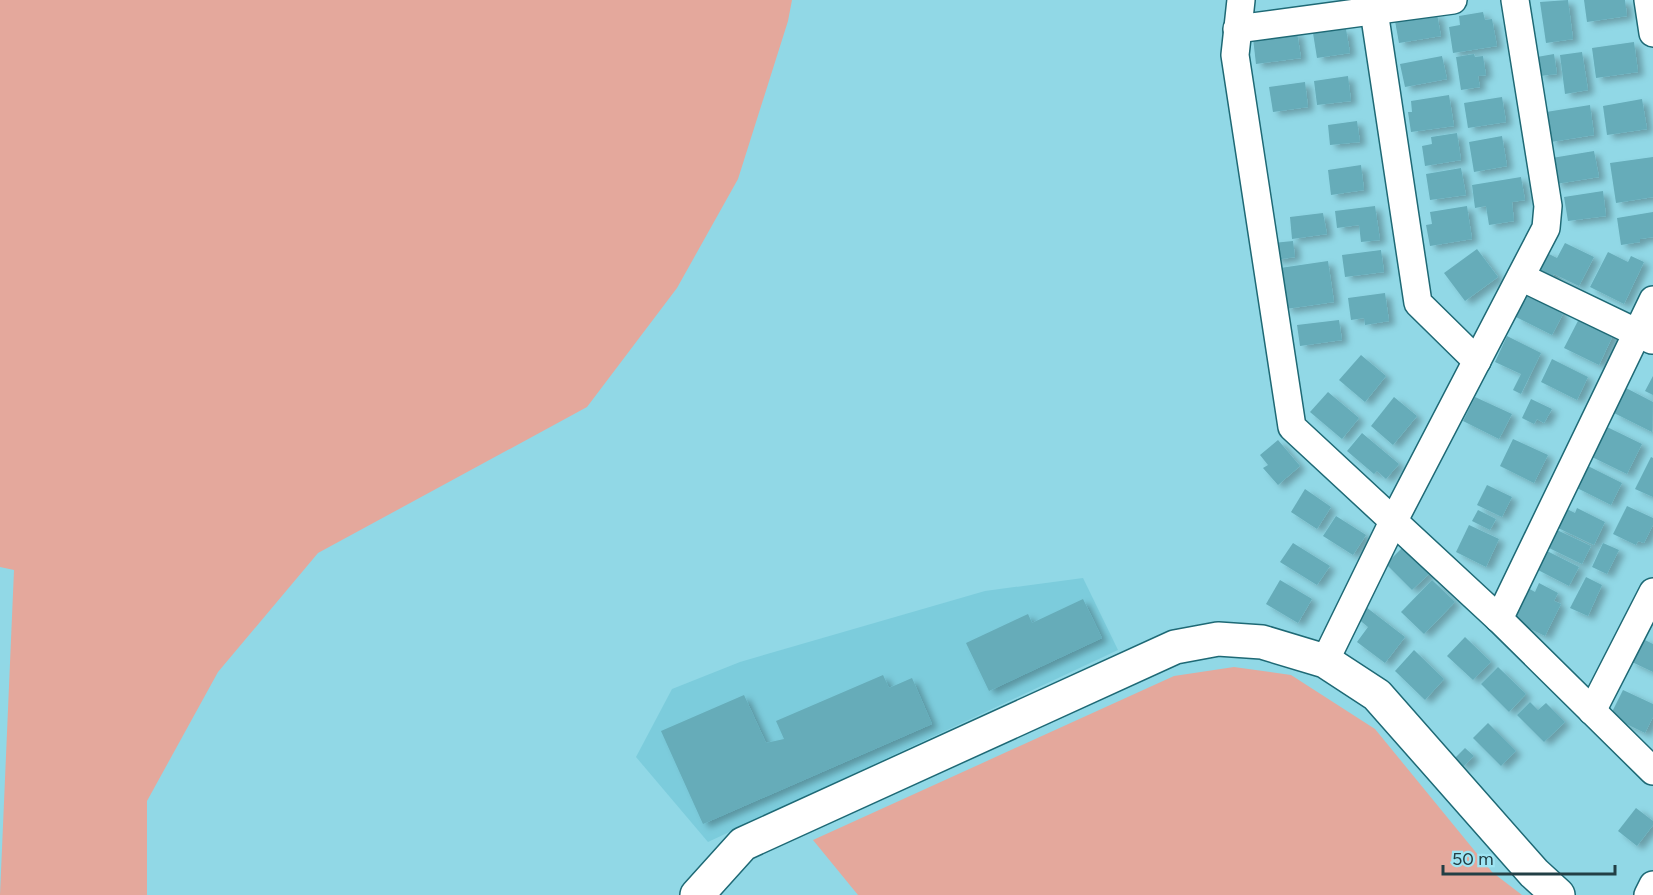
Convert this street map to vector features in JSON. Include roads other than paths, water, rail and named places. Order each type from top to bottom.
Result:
[{"type":"street","points":[[1240,0],[1235,55],[1292,427],[1498,619],[1653,771]]},
{"type":"street","points":[[1237,29],[1453,0]]},
{"type":"street","points":[[1325,661],[1546,228],[1548,206],[1515,0]]},
{"type":"street","points":[[1648,0],[1653,33]]},
{"type":"street","points":[[1374,11],[1418,303],[1477,361]]},
{"type":"street","points":[[1521,277],[1645,336]]},
{"type":"street","points":[[1498,619],[1645,336],[1653,300]]},
{"type":"street","points":[[1592,711],[1653,592]]},
{"type":"street","points":[[698,895],[743,844],[1175,647],[1218,639],[1251,641],[1325,661],[1377,695],[1534,873],[1558,895]]},
{"type":"street","points":[[1648,895],[1653,885]]}]
